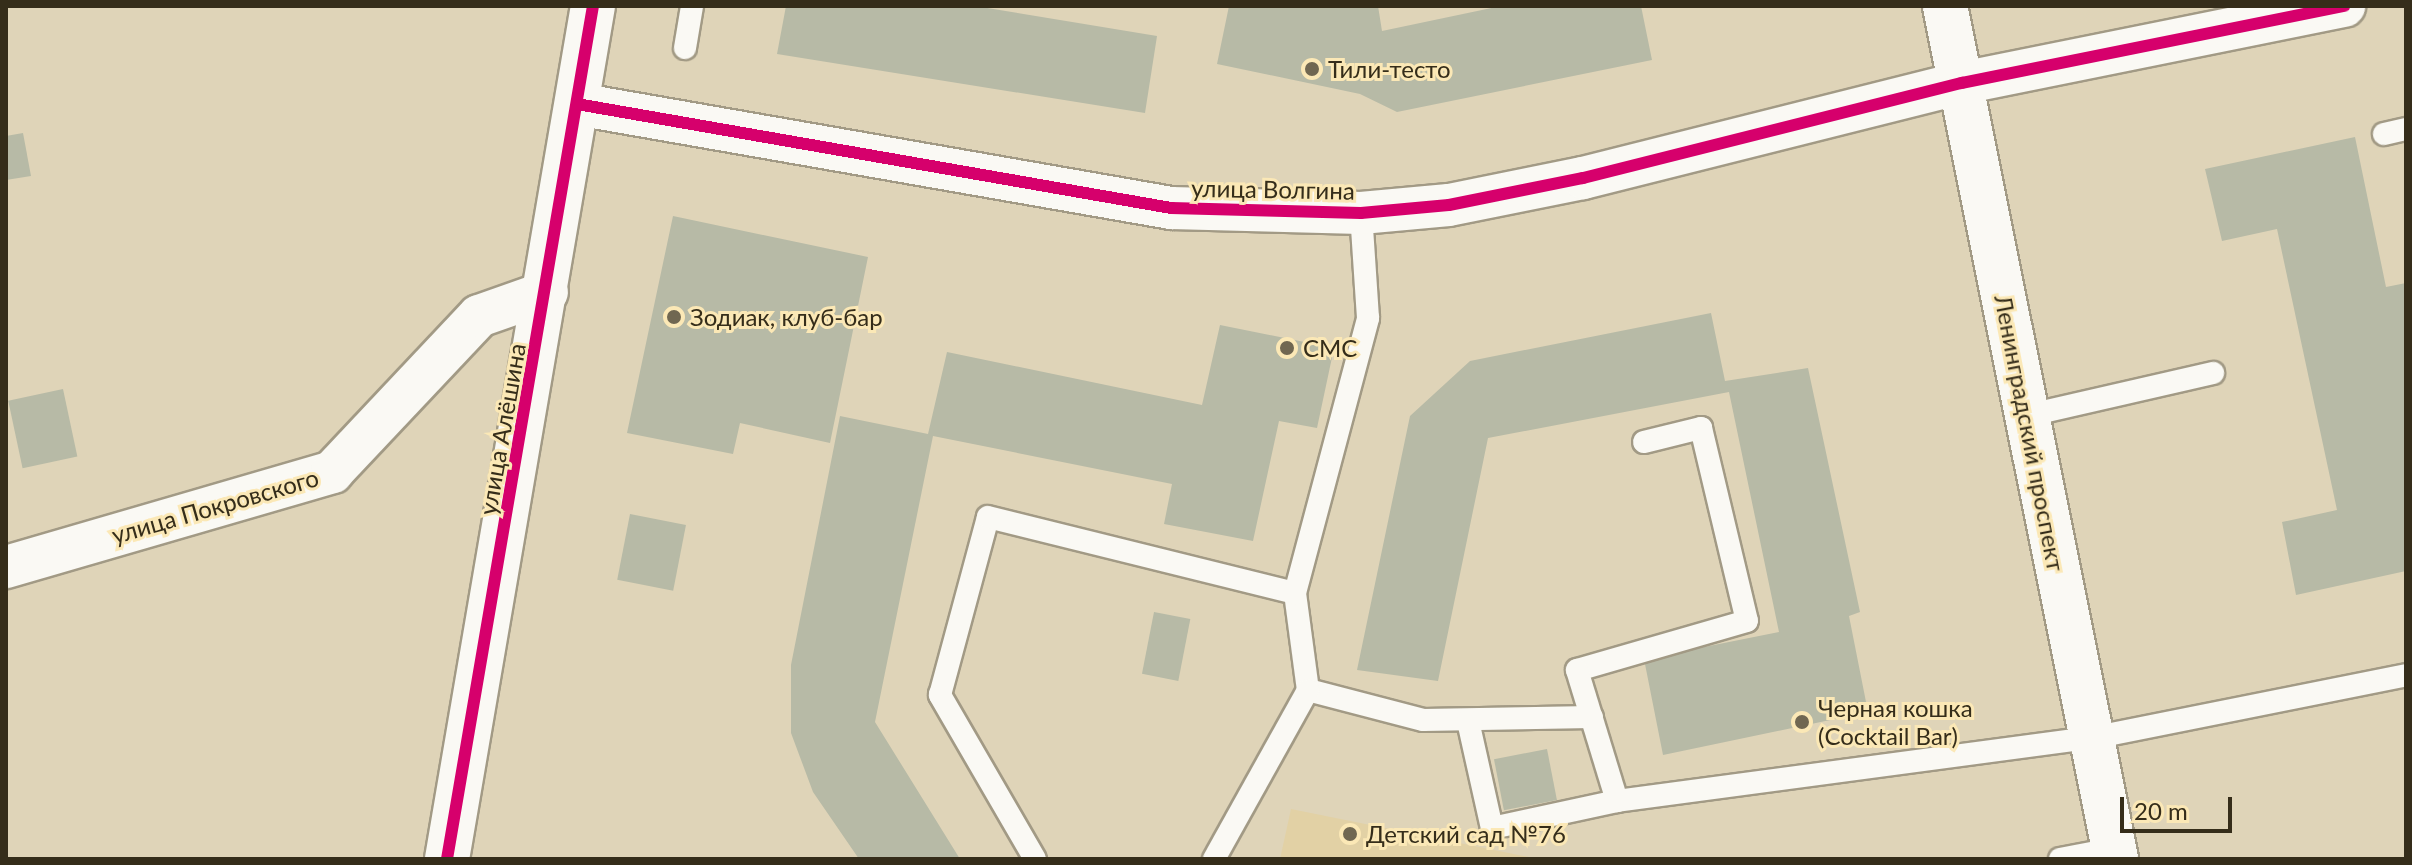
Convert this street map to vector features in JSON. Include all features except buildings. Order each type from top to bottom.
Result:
[{"type":"street","name":"улица Алёшина","points":[[447,859],[547,292],[593,6]]},
{"type":"street","name":"Ленинградский проспект","points":[[1945,6],[2115,854]]},
{"type":"street","name":"улица Волгина","points":[[577,104],[1171,208],[1361,213],[1449,205],[1583,178],[1962,83],[2344,6]]},
{"type":"street","name":"улица Покровского","points":[[6,567],[332,472],[479,316],[547,292]]},
{"type":"lane","points":[[685,48],[692,6]]},
{"type":"lane","points":[[1214,859],[1308,690],[1295,593],[1368,318],[1361,213]]},
{"type":"lane","points":[[2025,416],[2213,373]]},
{"type":"lane","points":[[1617,801],[1577,670],[1747,621],[1701,428],[1644,442]]},
{"type":"lane","points":[[1035,859],[940,695],[988,517],[1295,593]]},
{"type":"lane","points":[[1468,721],[1492,828],[1617,801],[2092,738],[2406,675]]},
{"type":"lane","points":[[1308,690],[1423,720],[1592,717]]},
{"type":"lane","points":[[2060,859],[2115,854]]},
{"type":"shaded area","name":"Детский сад №76","points":[[1291,809],[1539,859],[1280,859]]},
{"type":"cycle path","points":[[447,859],[593,6]]},
{"type":"cycle path","points":[[577,104],[1171,208],[1361,213],[1449,205],[1583,178],[1962,83],[2344,6]]},
{"type":"place","name":"Тили-тесто","points":[[1312,69]]},
{"type":"place","name":"Зодиак, клуб-бар","points":[[674,317]]},
{"type":"place","name":"СМС","points":[[1287,348]]},
{"type":"place","name":"Черная кошка (Cocktail Bar)","points":[[1802,722]]},
{"type":"place","name":"Детский сад №76","points":[[1350,834]]}]
